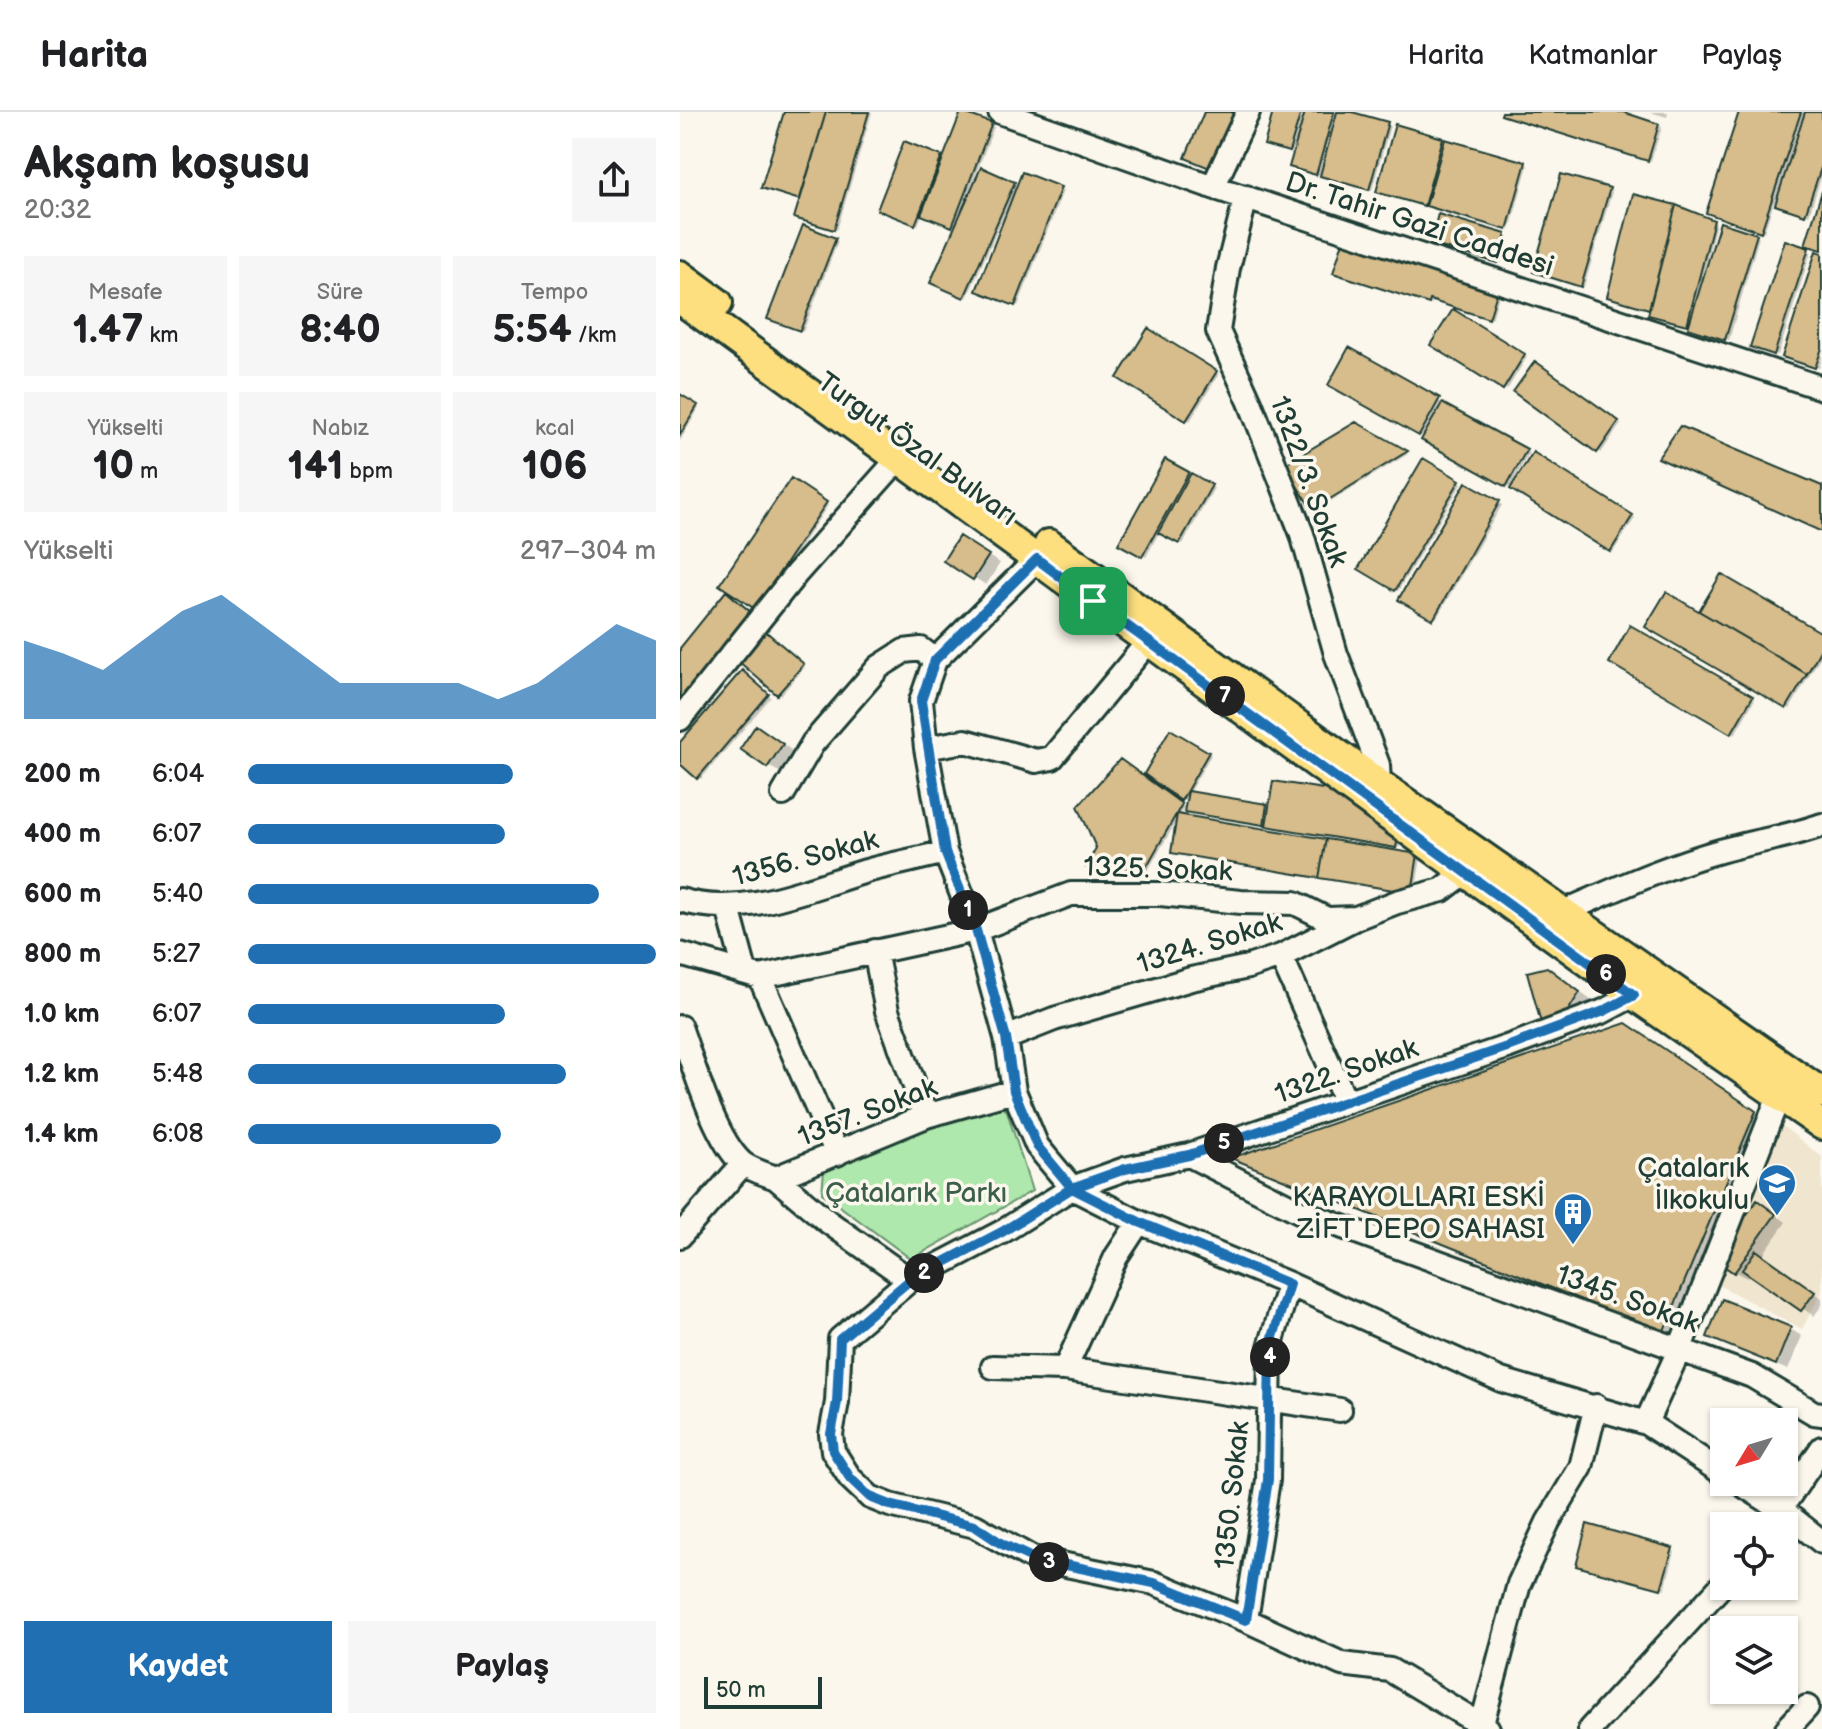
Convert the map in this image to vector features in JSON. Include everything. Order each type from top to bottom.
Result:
[{"type":"main road","name":"Turgut Özal Bulvarı","points":[[680,275],[1379,784],[1822,1093]]},
{"type":"main road","points":[[680,299],[1634,995],[1822,1125]]},
{"type":"street","name":"Dr. Tahir Gazi Caddesi","points":[[1000,112],[1213,187],[1822,388]]},
{"type":"street","points":[[1213,187],[1248,112]]},
{"type":"street","name":"1322/3. Sokak","points":[[1246,197],[1228,268],[1218,331],[1250,402],[1302,534],[1336,654],[1378,765],[1379,784]]},
{"type":"street","points":[[680,719],[796,574],[900,457]]},
{"type":"street","points":[[1037,559],[935,660],[921,701],[926,748],[945,852],[976,930],[1006,1038],[1014,1091],[1037,1146],[1072,1188],[1139,1222],[1289,1284],[1501,1380],[1646,1423],[1710,1465]]},
{"type":"street","points":[[926,748],[965,741],[1036,761],[1052,758],[1148,642]]},
{"type":"street","points":[[783,794],[813,743],[879,667],[904,651],[921,649],[935,660]]},
{"type":"street","points":[[1563,912],[1636,881],[1720,851],[1796,835],[1822,825]]},
{"type":"street","name":"1356. Sokak","points":[[680,900],[699,906],[728,908],[756,903],[945,852]]},
{"type":"street","name":"1324. Sokak","points":[[1006,1038],[1054,1019],[1281,956],[1356,918],[1397,902],[1442,890],[1467,871]]},
{"type":"street","name":"1325. Sokak","points":[[680,954],[752,974],[976,930],[1071,894],[1295,903],[1327,919],[1356,918]]},
{"type":"street","points":[[728,908],[752,974],[837,1154]]},
{"type":"street","points":[[875,951],[887,1011],[926,1116]]},
{"type":"street","points":[[1281,956],[1346,1102]]},
{"type":"street","name":"1322. Sokak","points":[[1485,1727],[1390,1670],[1342,1664],[1246,1620],[1154,1583],[1032,1558],[1002,1544],[975,1526],[870,1497],[850,1478],[833,1451],[831,1434],[837,1402],[840,1339],[910,1280],[1002,1232],[1072,1188],[1125,1169],[1189,1155],[1346,1102],[1563,1027],[1634,995]]},
{"type":"street","points":[[680,1027],[688,1076],[743,1164],[680,1236]]},
{"type":"street","name":"1357. Sokak","points":[[743,1164],[776,1178],[926,1116],[1014,1091]]},
{"type":"street","points":[[1646,1423],[1680,1348],[1779,1096]]},
{"type":"street","name":"1345. Sokak","points":[[1189,1155],[1299,1211],[1680,1348],[1752,1376],[1814,1413],[1822,1414]]},
{"type":"street","points":[[776,1178],[827,1221],[910,1280]]},
{"type":"street","points":[[1065,1369],[1116,1257],[1139,1222]]},
{"type":"street","name":"1350. Sokak","points":[[1246,1620],[1268,1480],[1270,1347],[1289,1284]]},
{"type":"street","points":[[993,1367],[1065,1369],[1340,1410]]},
{"type":"street","points":[[1485,1727],[1519,1584],[1548,1522],[1581,1467],[1596,1406]]},
{"type":"street","points":[[1777,1512],[1822,1448]]},
{"type":"street","points":[[1752,1496],[1769,1512]]},
{"type":"street","points":[[1798,1530],[1822,1542]]},
{"type":"street","points":[[1590,1729],[1710,1598]]},
{"type":"street","points":[[1787,1729],[1807,1707]]},
{"type":"shaded area","name":"Çatalarık İlkokulu","points":[[1775,1120],[1822,1157],[1822,1292],[1802,1329],[1705,1278]]},
{"type":"green space","name":"Çatalarık Parkı","points":[[999,1104],[1007,1111],[1032,1191],[911,1259],[822,1193],[824,1170],[829,1164]]},
{"type":"building","points":[[784,112],[826,112],[800,200],[761,188]]},
{"type":"building","points":[[826,112],[869,112],[834,230],[794,218]]},
{"type":"building","points":[[961,112],[992,123],[952,227],[921,215]]},
{"type":"building","points":[[1204,112],[1240,112],[1217,171],[1185,158]]},
{"type":"building","points":[[1273,112],[1301,112],[1289,152],[1264,145]]},
{"type":"building","points":[[1305,112],[1334,112],[1316,175],[1289,167]]},
{"type":"building","points":[[1337,112],[1352,112],[1388,122],[1369,190],[1320,176]]},
{"type":"building","points":[[1502,112],[1623,112],[1659,124],[1648,161],[1501,115]]},
{"type":"building","points":[[1739,112],[1801,112],[1761,232],[1706,213]]},
{"type":"building","points":[[1805,112],[1822,112],[1822,165],[1805,215],[1775,205]]},
{"type":"building","points":[[1395,124],[1443,138],[1424,206],[1376,192]]},
{"type":"building","points":[[1445,139],[1526,162],[1507,230],[1426,206]]},
{"type":"building","points":[[904,141],[942,156],[915,225],[877,210]]},
{"type":"building","points":[[981,167],[1015,182],[964,298],[930,283]]},
{"type":"building","points":[[1022,172],[1061,187],[1015,306],[976,291]]},
{"type":"building","points":[[1561,174],[1610,188],[1581,287],[1533,272]]},
{"type":"building","points":[[1822,191],[1822,250],[1805,245]]},
{"type":"building","points":[[1633,194],[1676,205],[1649,309],[1607,297]]},
{"type":"building","points":[[1676,205],[1714,220],[1687,325],[1648,315]]},
{"type":"building","points":[[1438,214],[1506,234],[1498,263],[1430,244]]},
{"type":"building","points":[[1720,222],[1757,234],[1725,340],[1688,328]]},
{"type":"building","points":[[803,225],[836,238],[800,331],[767,319]]},
{"type":"building","points":[[1345,235],[1499,286],[1489,319],[1430,300],[1429,304],[1333,273]]},
{"type":"building","points":[[1785,240],[1809,248],[1774,355],[1750,347]]},
{"type":"building","points":[[1816,251],[1822,253],[1822,348],[1815,368],[1782,357]]},
{"type":"building","points":[[1453,309],[1525,354],[1503,390],[1430,345]]},
{"type":"building","points":[[1148,328],[1217,371],[1186,421],[1117,378]]},
{"type":"building","points":[[1349,347],[1440,398],[1419,436],[1328,385]]},
{"type":"building","points":[[1535,361],[1619,421],[1597,453],[1513,392]]},
{"type":"building","points":[[680,394],[698,405],[680,435]]},
{"type":"building","points":[[1442,403],[1527,449],[1506,487],[1421,440]]},
{"type":"building","points":[[1356,422],[1408,451],[1312,510],[1284,465]]},
{"type":"building","points":[[1680,426],[1822,486],[1822,532],[1658,458]]},
{"type":"building","points":[[1533,452],[1633,515],[1610,552],[1510,489]]},
{"type":"building","points":[[1423,458],[1460,480],[1395,591],[1358,569]]},
{"type":"building","points":[[1165,459],[1189,472],[1142,557],[1118,544]]},
{"type":"building","points":[[1191,473],[1212,485],[1179,544],[1158,533]]},
{"type":"building","points":[[791,478],[827,502],[755,609],[719,585]]},
{"type":"building","points":[[1466,482],[1500,501],[1433,620],[1398,600]]},
{"type":"building","points":[[959,536],[989,555],[973,580],[943,561]]},
{"type":"building","points":[[1721,574],[1822,633],[1822,647],[1807,674],[1699,611]]},
{"type":"building","points":[[726,591],[753,614],[680,704],[680,648]]},
{"type":"building","points":[[1666,592],[1807,674],[1786,709],[1645,627]]},
{"type":"building","points":[[1630,625],[1753,696],[1731,734],[1609,663]]},
{"type":"building","points":[[763,629],[804,664],[777,695],[737,660]]},
{"type":"building","points":[[742,670],[769,694],[697,779],[680,764],[680,742]]},
{"type":"building","points":[[756,725],[783,744],[767,768],[740,749]]},
{"type":"building","points":[[1170,729],[1209,752],[1181,801],[1144,774]]},
{"type":"building","points":[[1120,759],[1182,804],[1144,871],[1086,867],[1096,848],[1078,806]]},
{"type":"building","points":[[1273,781],[1348,793],[1399,832],[1396,848],[1266,826]]},
{"type":"building","points":[[1188,791],[1267,804],[1264,825],[1184,812]]},
{"type":"building","points":[[1177,814],[1326,839],[1319,878],[1171,853]]},
{"type":"building","points":[[1326,839],[1418,854],[1412,893],[1319,878]]},
{"type":"building","points":[[1547,967],[1580,992],[1566,1014],[1541,1023],[1527,972]]},
{"type":"building","name":"KARAYOLLARI ESKİ ZİFT DEPO SAHASI","points":[[1626,1023],[1756,1111],[1663,1333],[1231,1158]]},
{"type":"building","points":[[1757,1200],[1776,1214],[1734,1273],[1715,1260]]},
{"type":"building","points":[[1756,1250],[1815,1292],[1801,1311],[1742,1270]]},
{"type":"building","points":[[1722,1299],[1791,1327],[1776,1365],[1707,1337]]},
{"type":"building","points":[[1587,1524],[1673,1548],[1661,1589],[1576,1566]]},
{"type":"place","name":"Çatalarık İlkokulu","points":[[1777,1217]]},
{"type":"place","name":"KARAYOLLARI ESKİ ZİFT DEPO SAHASI","points":[[1573,1246]]},
{"type":"route","points":[[1093,601],[1037,559],[935,660],[921,701],[926,748],[945,852],[976,930],[1006,1038],[1014,1091],[1037,1146],[1072,1188],[1002,1232],[910,1280],[840,1339],[837,1402],[831,1434],[833,1451],[850,1478],[870,1497],[975,1526],[1002,1544],[1032,1558],[1154,1583],[1246,1620],[1268,1480],[1270,1347],[1289,1284],[1139,1222],[1072,1188],[1125,1169],[1189,1155],[1507,1047],[1604,1011],[1634,995],[1093,601]]}]
